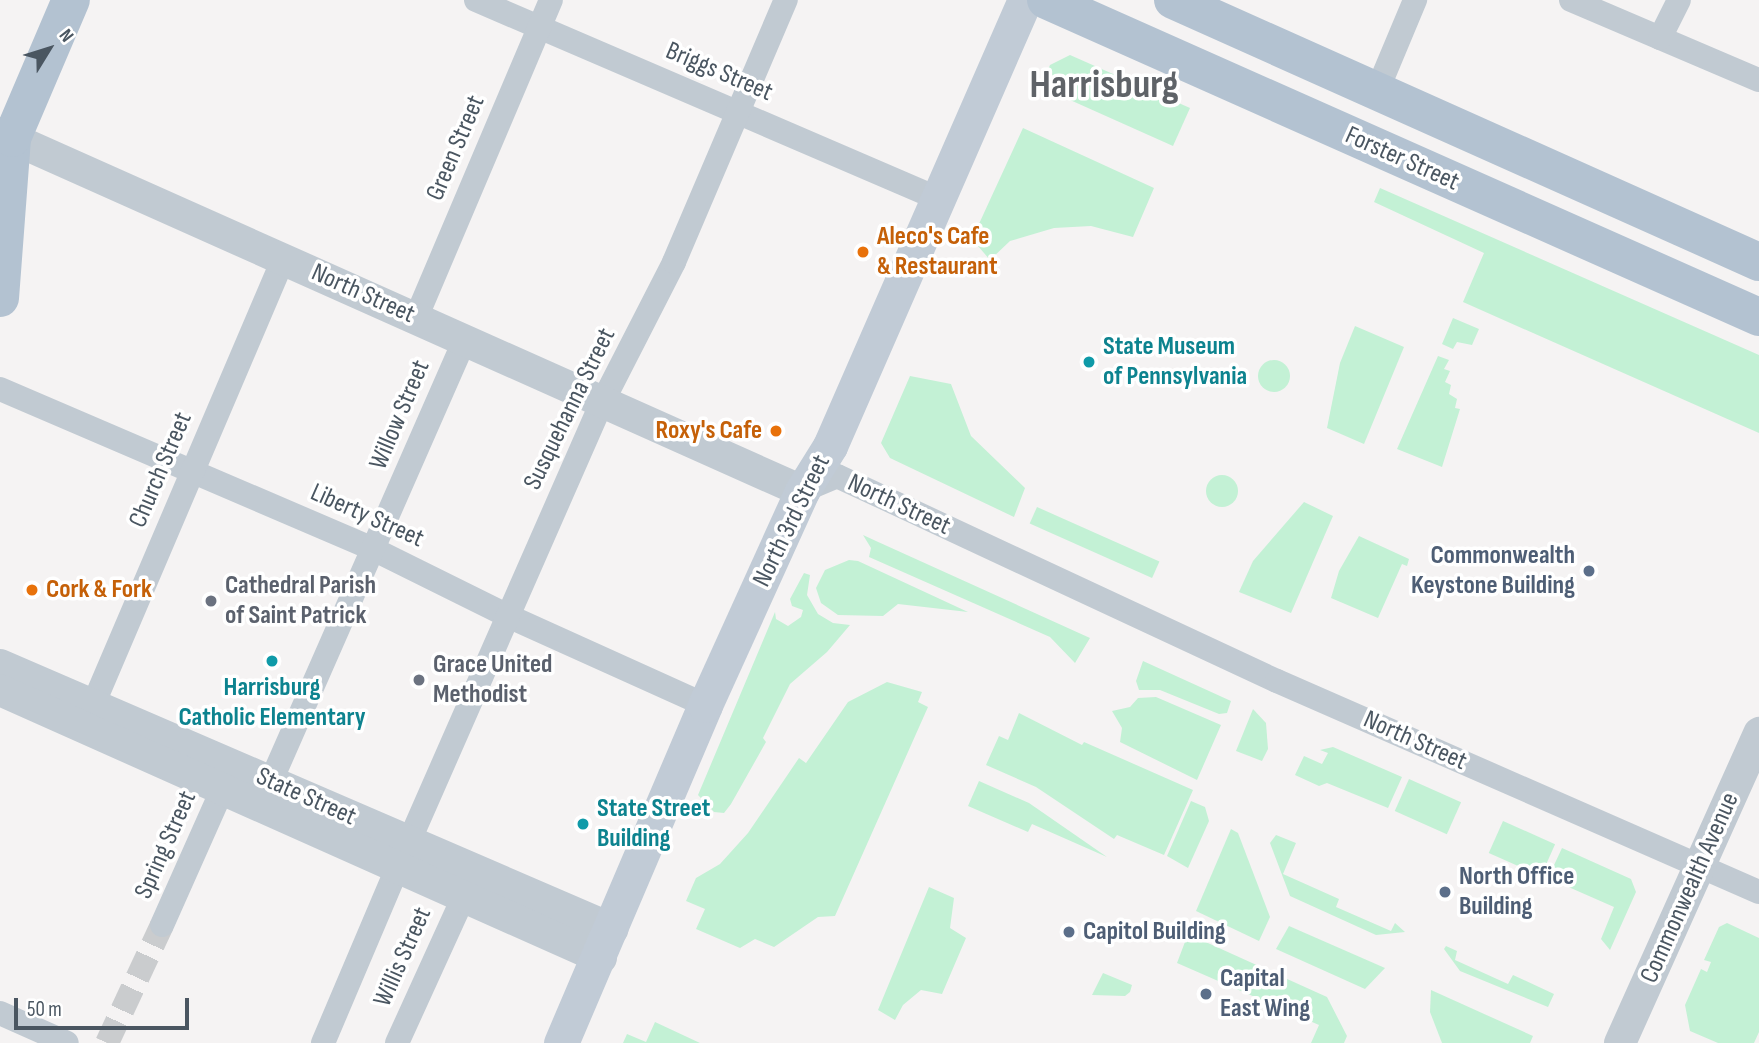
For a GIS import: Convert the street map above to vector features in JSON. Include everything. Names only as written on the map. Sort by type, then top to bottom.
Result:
[{"type":"main road","points":[[0,298],[6,136],[71,0]]},
{"type":"main road","name":"North 3rd Street","points":[[561,1043],[606,944],[705,705],[802,491],[830,446],[1025,0]]},
{"type":"main road","name":"Forster Street","points":[[1046,0],[1759,317]]},
{"type":"main road","name":"Forster Street","points":[[1173,0],[1212,8],[1377,91],[1759,262]]},
{"type":"street","name":"Briggs Street","points":[[476,0],[939,199]]},
{"type":"street","name":"Green Street","points":[[416,318],[551,0]]},
{"type":"street","name":"Susquehanna Street","points":[[323,1043],[602,402],[674,262],[786,0]]},
{"type":"street","points":[[1377,91],[1415,0]]},
{"type":"street","points":[[1571,0],[1599,5],[1660,38],[1759,80]]},
{"type":"street","points":[[1660,38],[1679,0]]},
{"type":"street","name":"North Street","points":[[6,136],[802,491],[837,476],[1277,681],[1759,892]]},
{"type":"street","name":"Church Street","points":[[93,705],[284,259]]},
{"type":"street","name":"Willow Street","points":[[271,781],[375,550],[465,340]]},
{"type":"street","name":"Liberty Street","points":[[0,389],[375,550],[508,616],[705,705]]},
{"type":"street","name":"State Street","points":[[0,665],[271,781],[403,855],[464,895],[606,944]]},
{"type":"street","name":"State Street","points":[[0,690],[223,788],[403,855],[606,944]]},
{"type":"street","name":"Commonwealth Avenue","points":[[1620,1043],[1759,733]]},
{"type":"street","name":"Spring Street","points":[[162,925],[223,788]]},
{"type":"street","name":"Willis Street","points":[[397,1043],[464,895]]},
{"type":"street","points":[[0,1013],[66,1043]]},
{"type":"green space","points":[[1070,55],[1190,108],[1173,146],[1041,87],[1050,65]]},
{"type":"green space","points":[[1023,128],[1154,188],[1133,237],[1091,226],[1054,228],[1010,241],[990,260],[972,239]]},
{"type":"green space","points":[[1380,188],[1759,355],[1759,433],[1463,302],[1484,253],[1374,202]]},
{"type":"green space","points":[[1453,318],[1479,329],[1472,345],[1457,342],[1453,349],[1442,344]]},
{"type":"green space","points":[[1355,326],[1404,347],[1364,444],[1327,428],[1340,363]]},
{"type":"green space","points":[[1438,356],[1449,360],[1444,369],[1450,371],[1445,382],[1451,385],[1449,394],[1457,399],[1455,408],[1460,409],[1442,467],[1397,449]]},
{"type":"green space","points":[[1274,360],[1286,364],[1290,376],[1286,388],[1274,392],[1262,388],[1258,376],[1262,364]]},
{"type":"green space","points":[[910,376],[951,384],[971,436],[1025,488],[1014,517],[890,458],[881,443]]},
{"type":"green space","points":[[1222,475],[1234,479],[1238,491],[1234,503],[1222,507],[1210,503],[1206,491],[1210,479]]},
{"type":"green space","points":[[1304,502],[1333,516],[1291,613],[1239,592],[1253,561]]},
{"type":"green space","points":[[1037,507],[1159,562],[1152,578],[1030,523]]},
{"type":"green space","points":[[863,535],[1090,638],[1075,663],[1050,637],[869,557],[871,548]]},
{"type":"green space","points":[[1359,536],[1409,559],[1407,566],[1402,564],[1378,618],[1331,598],[1339,571]]},
{"type":"green space","points":[[849,560],[858,561],[968,612],[898,604],[883,616],[838,615],[821,603],[816,588],[825,570]]},
{"type":"green space","points":[[804,573],[810,575],[807,595],[818,614],[833,623],[850,625],[827,652],[790,684],[763,738],[766,742],[731,804],[724,813],[714,812],[698,795],[775,612],[776,619],[788,626],[801,617],[803,610],[792,606],[790,599]]},
{"type":"green space","points":[[1143,661],[1231,701],[1227,713],[1219,714],[1160,690],[1139,690],[1136,681]]},
{"type":"green space","points":[[887,682],[922,692],[918,702],[928,707],[835,916],[818,917],[774,947],[755,939],[740,948],[696,929],[705,909],[686,901],[696,878],[720,864],[748,833],[799,758],[806,763],[848,702]]},
{"type":"green space","points":[[1156,697],[1221,725],[1197,780],[1120,742],[1122,728],[1112,711],[1130,707],[1138,698]]},
{"type":"green space","points":[[1253,709],[1266,723],[1268,749],[1262,761],[1236,751]]},
{"type":"green space","points":[[1019,713],[1082,745],[1084,742],[1193,790],[1164,855],[1117,835],[1114,839],[1036,787],[986,765],[999,736],[1008,740]]},
{"type":"green space","points":[[1333,747],[1402,777],[1388,808],[1327,783],[1319,786],[1295,775],[1304,756],[1322,764],[1328,753],[1320,750]]},
{"type":"green space","points":[[1409,779],[1461,802],[1447,834],[1395,811]]},
{"type":"green space","points":[[979,781],[1029,803],[1107,857],[1032,824],[1028,832],[968,806]]},
{"type":"green space","points":[[1191,801],[1205,807],[1209,821],[1188,868],[1167,856]]},
{"type":"green space","points":[[1503,821],[1555,844],[1541,876],[1489,853]]},
{"type":"green space","points":[[1231,829],[1238,833],[1270,917],[1259,941],[1196,911]]},
{"type":"green space","points":[[1276,835],[1296,843],[1283,874],[1339,899],[1336,907],[1391,931],[1395,923],[1405,932],[1376,935],[1290,896],[1270,843]]},
{"type":"green space","points":[[1562,848],[1631,879],[1636,892],[1610,950],[1601,939],[1614,907],[1548,878]]},
{"type":"green space","points":[[929,887],[954,898],[950,928],[966,938],[942,994],[921,990],[903,1005],[895,1020],[878,1010]]},
{"type":"green space","points":[[1727,923],[1759,938],[1759,1032],[1754,1043],[1718,1043],[1690,1031],[1685,1005],[1701,969],[1707,972],[1711,962],[1704,960],[1719,927]]},
{"type":"green space","points":[[1289,926],[1385,968],[1365,989],[1276,949]]},
{"type":"green space","points":[[1188,934],[1327,997],[1347,1036],[1344,1043],[1311,1043],[1319,1025],[1177,963]]},
{"type":"green space","points":[[1446,946],[1457,951],[1455,960],[1508,984],[1513,975],[1554,994],[1548,1007],[1460,971],[1444,949]]},
{"type":"green space","points":[[1103,973],[1132,985],[1130,992],[1125,996],[1092,995]]},
{"type":"green space","points":[[1431,990],[1533,1036],[1530,1043],[1442,1043],[1430,1012]]},
{"type":"green space","points":[[655,1022],[700,1043],[623,1043],[627,1034],[646,1042]]},
{"type":"tunnel","points":[[107,1043],[162,925]]},
{"type":"place","name":"Aleco's Cafe & Restaurant","points":[[863,252]]},
{"type":"place","name":"State Museum of Pennsylvania","points":[[1089,362]]},
{"type":"place","name":"Roxy's Cafe","points":[[776,431]]},
{"type":"place","name":"Commonwealth Keystone Building","points":[[1589,571]]},
{"type":"place","name":"Cork & Fork","points":[[32,590]]},
{"type":"place","name":"Cathedral Parish of Saint Patrick","points":[[211,601]]},
{"type":"place","name":"Harrisburg Catholic Elementary","points":[[272,661]]},
{"type":"place","name":"Grace United Methodist","points":[[419,680]]},
{"type":"place","name":"State Street Building","points":[[583,824]]},
{"type":"place","name":"North Office Building","points":[[1445,892]]},
{"type":"place","name":"Capitol Building","points":[[1069,932]]},
{"type":"place","name":"Capital East Wing","points":[[1206,994]]},
{"type":"district","name":"Harrisburg","points":[[1104,85]]}]
